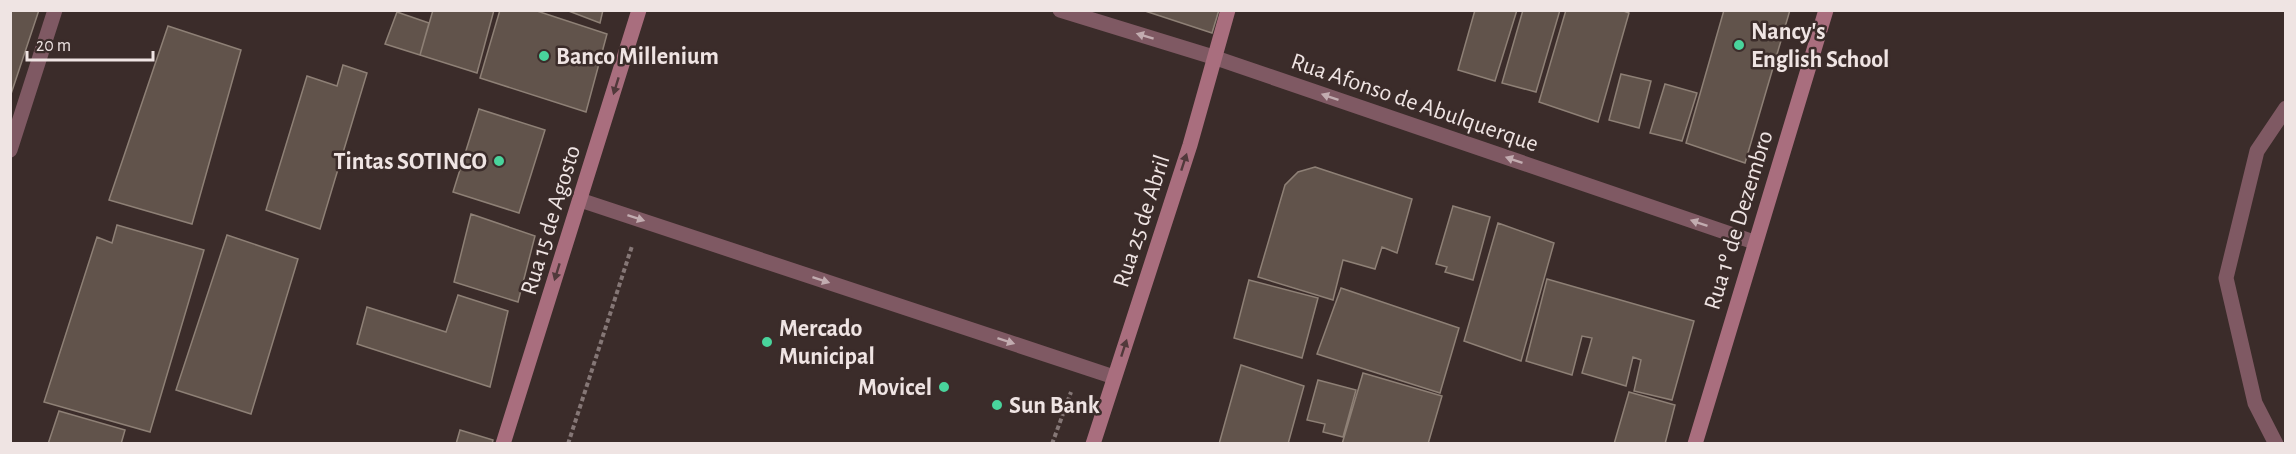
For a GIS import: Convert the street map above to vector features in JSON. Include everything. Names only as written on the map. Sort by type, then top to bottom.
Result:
[{"type":"main road","name":"Rua 15 de Agosto","points":[[503,444],[639,10]]},
{"type":"main road","name":"Rua 25 de Abril","points":[[1093,444],[1190,145],[1228,10]]},
{"type":"main road","name":"Rua 1º de Dezembro","points":[[1695,444],[1754,242],[1826,10]]},
{"type":"street","points":[[10,150],[55,10]]},
{"type":"street","name":"Rua Afonso de Abulquerque","points":[[1060,10],[1213,57],[1754,242]]},
{"type":"street","points":[[2276,444],[2255,403],[2226,278],[2257,151],[2286,108]]},
{"type":"street","points":[[580,200],[1114,377]]},
{"type":"path","points":[[568,444],[641,220]]},
{"type":"path","points":[[1052,444],[1080,366]]},
{"type":"building","points":[[10,10],[39,10],[10,97]]},
{"type":"building","points":[[433,10],[494,10],[477,73],[420,55]]},
{"type":"building","name":"Banco Millenium","points":[[500,10],[534,10],[607,34],[586,112],[480,78]]},
{"type":"building","points":[[566,10],[603,10],[600,23]]},
{"type":"building","points":[[1142,10],[1219,10],[1212,33]]},
{"type":"building","points":[[1475,10],[1517,10],[1495,81],[1458,70]]},
{"type":"building","points":[[1523,10],[1560,10],[1536,92],[1502,83]]},
{"type":"building","points":[[1566,10],[1621,10],[1629,13],[1598,122],[1539,102]]},
{"type":"building","points":[[1724,10],[1790,10],[1745,163],[1686,143]]},
{"type":"building","points":[[397,12],[429,23],[420,55],[385,44]]},
{"type":"building","points":[[168,26],[241,50],[192,224],[109,200]]},
{"type":"building","points":[[343,65],[367,73],[320,229],[266,210],[307,76],[337,86]]},
{"type":"building","points":[[1621,74],[1651,81],[1639,128],[1609,120]]},
{"type":"building","points":[[1665,84],[1697,93],[1682,141],[1650,133]]},
{"type":"building","name":"Tintas SOTINCO","points":[[479,109],[545,130],[519,213],[453,192]]},
{"type":"building","points":[[1315,167],[1412,199],[1397,253],[1382,247],[1375,269],[1343,260],[1333,300],[1258,277],[1285,185],[1298,172]]},
{"type":"building","points":[[1453,206],[1490,217],[1473,280],[1445,272],[1447,267],[1436,264]]},
{"type":"building","points":[[471,214],[535,236],[518,302],[454,282]]},
{"type":"building","points":[[1498,223],[1554,243],[1521,361],[1464,341]]},
{"type":"building","points":[[117,225],[204,250],[150,432],[44,402],[97,237],[112,243]]},
{"type":"building","points":[[227,235],[298,259],[251,414],[176,390]]},
{"type":"building","points":[[1547,279],[1694,321],[1672,400],[1634,391],[1641,360],[1633,357],[1626,386],[1582,373],[1592,338],[1582,336],[1572,375],[1526,361]]},
{"type":"building","points":[[1249,280],[1318,298],[1302,358],[1234,338]]},
{"type":"building","points":[[1341,288],[1459,328],[1440,393],[1317,354]]},
{"type":"building","points":[[458,295],[508,311],[490,387],[357,344],[367,307],[446,332]]},
{"type":"building","points":[[1241,365],[1304,386],[1288,444],[1219,444]]},
{"type":"building","points":[[1363,373],[1442,396],[1428,444],[1342,444]]},
{"type":"building","points":[[1318,380],[1356,390],[1343,437],[1323,432],[1325,424],[1307,420]]},
{"type":"building","points":[[1629,392],[1675,405],[1665,444],[1614,444]]},
{"type":"building","points":[[59,411],[125,430],[121,444],[48,444]]},
{"type":"building","points":[[460,430],[493,440],[492,444],[456,444]]},
{"type":"place","name":"Nancy's English School","points":[[1739,45]]},
{"type":"place","name":"Banco Millenium","points":[[544,56]]},
{"type":"place","name":"Tintas SOTINCO","points":[[499,161]]},
{"type":"place","name":"Mercado Municipal","points":[[767,342]]},
{"type":"place","name":"Movicel","points":[[944,387]]},
{"type":"place","name":"Sun Bank","points":[[997,405]]}]
